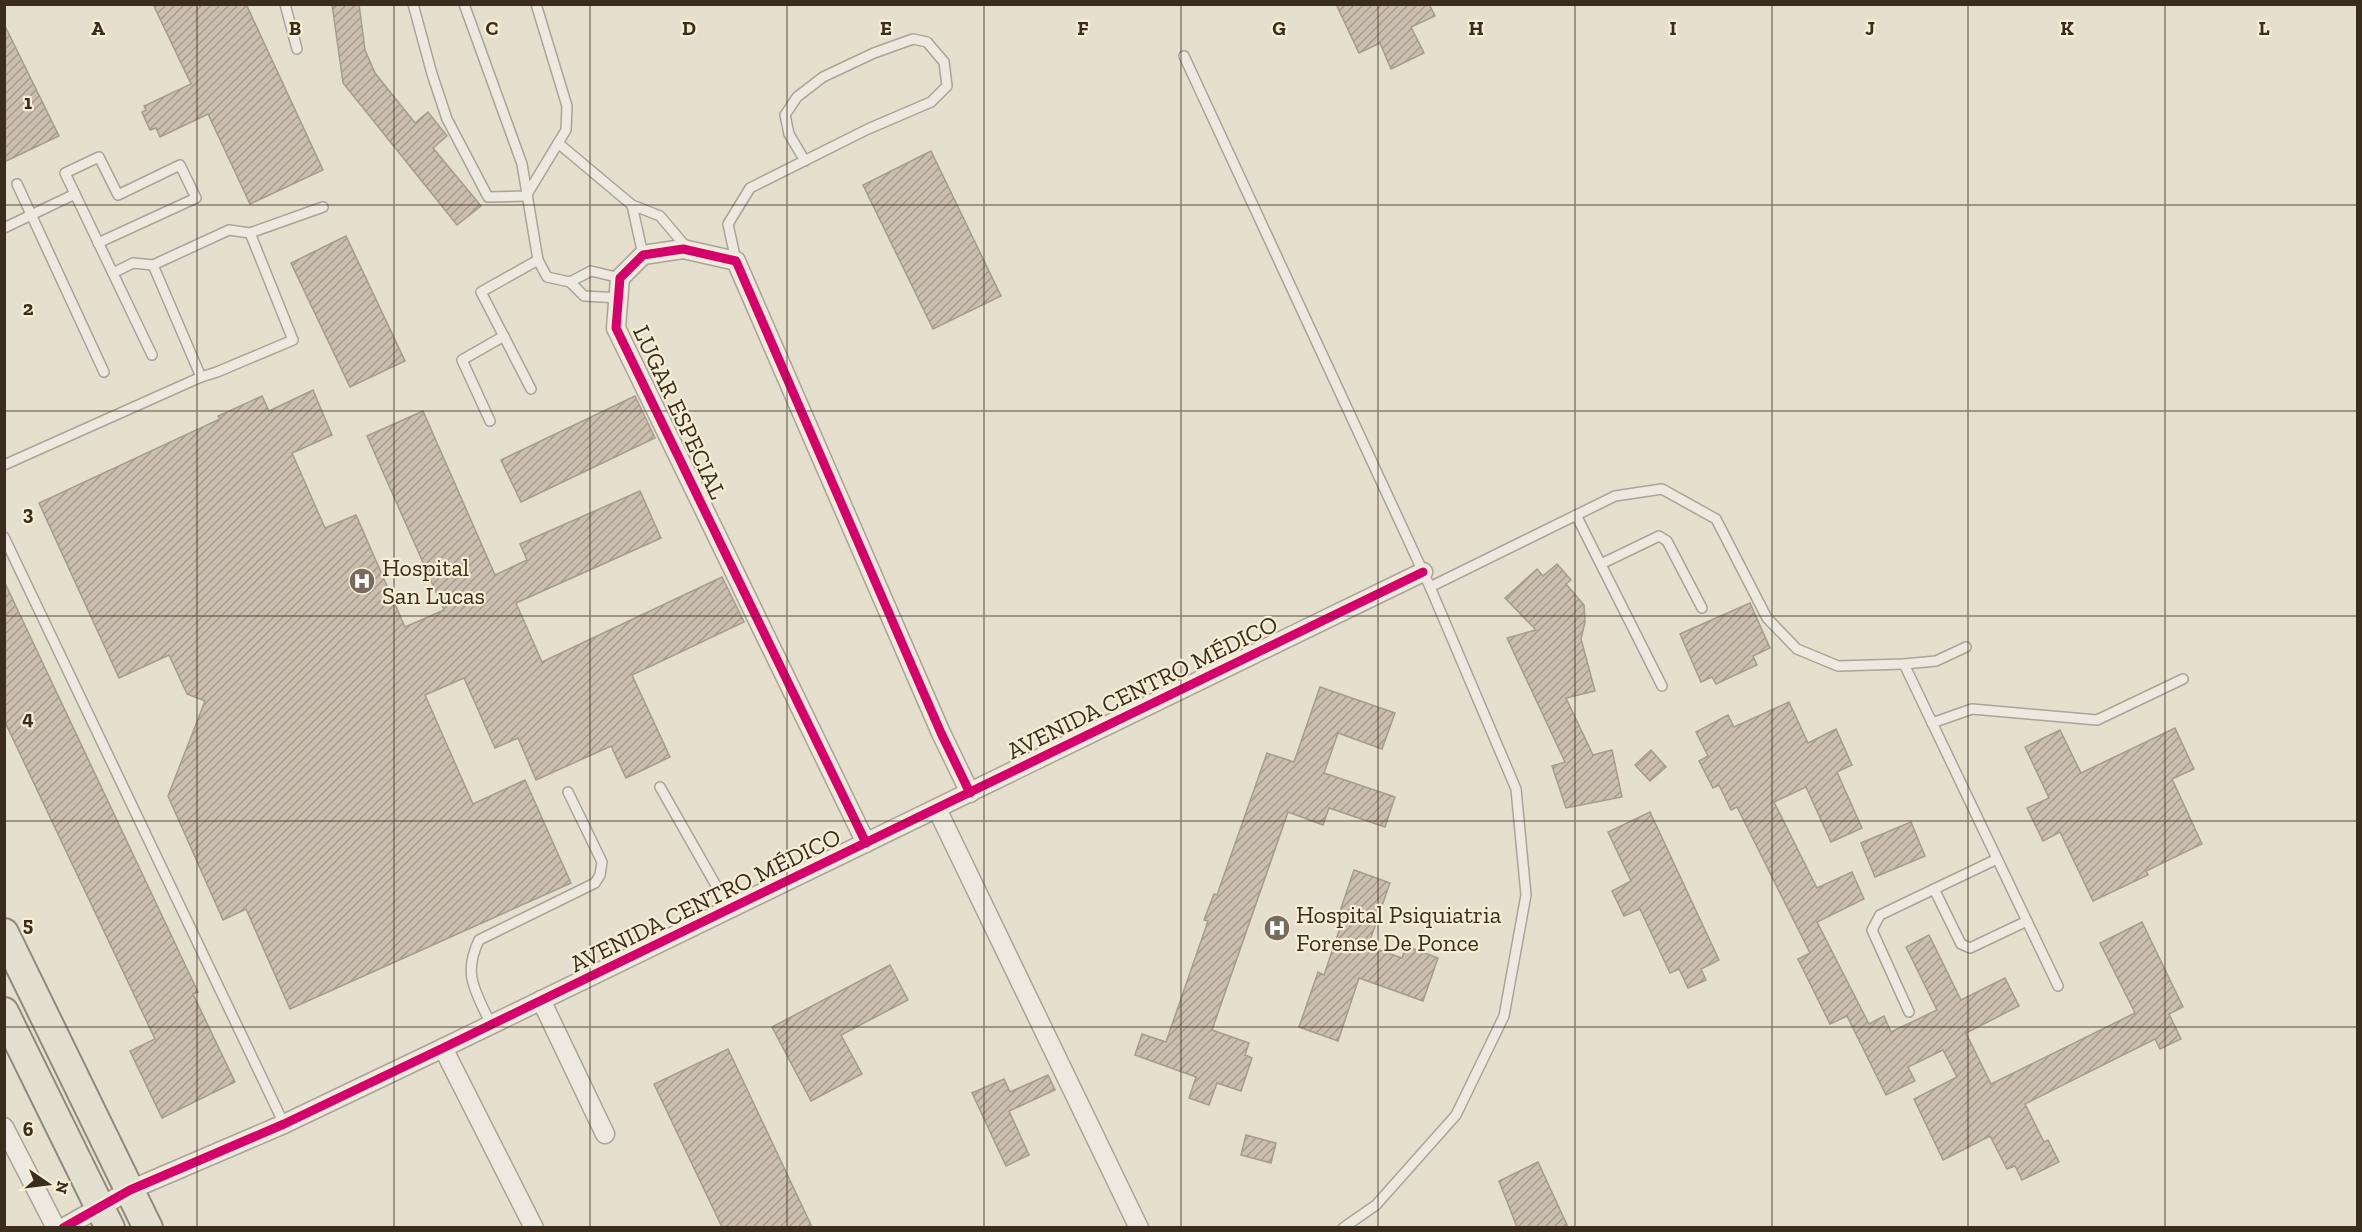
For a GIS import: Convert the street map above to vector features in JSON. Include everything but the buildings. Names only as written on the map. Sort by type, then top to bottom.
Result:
[{"type":"main road","points":[[4,933],[148,1227]]},
{"type":"main road","points":[[4,1012],[105,1218]]},
{"type":"street","points":[[620,278],[643,255],[683,249],[736,261],[941,733],[970,793]]},
{"type":"street","name":"LUGAR ESPECIAL","points":[[620,278],[616,328],[866,843]]},
{"type":"street","name":"AVENIDA CENTRO MÉDICO","points":[[63,1227],[105,1218],[130,1190],[284,1124],[970,793],[1426,579]]},
{"type":"street","points":[[937,809],[1139,1227]]},
{"type":"street","points":[[541,1000],[605,1134]]},
{"type":"street","points":[[443,1048],[534,1227]]},
{"type":"street","points":[[4,1127],[56,1227]]},
{"type":"lane","points":[[285,4],[297,49]]},
{"type":"lane","points":[[413,4],[447,119],[488,197],[526,196]]},
{"type":"lane","points":[[464,4],[522,164],[538,260],[547,277],[570,282],[584,296],[620,298]]},
{"type":"lane","points":[[526,196],[566,130],[567,106],[536,4]]},
{"type":"lane","points":[[736,261],[728,224],[750,188],[805,161],[868,129],[931,102],[947,86],[944,62],[927,42],[913,39],[874,53],[823,77],[797,97],[785,115],[789,134],[805,161]]},
{"type":"lane","points":[[1184,56],[1426,579],[1516,789],[1526,895],[1504,1016],[1456,1115],[1376,1205],[1343,1227]]},
{"type":"lane","points":[[558,143],[632,205],[660,216],[689,251]]},
{"type":"lane","points":[[98,243],[196,198],[180,165],[118,195],[99,157],[65,172],[98,243],[152,355]]},
{"type":"lane","points":[[17,184],[104,372]]},
{"type":"lane","points":[[4,228],[75,194]]},
{"type":"lane","points":[[632,205],[643,255]]},
{"type":"lane","points":[[113,273],[132,263],[153,265],[229,230],[250,233],[323,207]]},
{"type":"lane","points":[[4,465],[201,377],[293,340],[250,233]]},
{"type":"lane","points":[[531,389],[481,292],[538,260]]},
{"type":"lane","points":[[153,265],[201,377]]},
{"type":"lane","points":[[570,282],[591,271],[620,278]]},
{"type":"lane","points":[[490,421],[462,360],[504,336]]},
{"type":"lane","points":[[1426,579],[1615,496],[1662,489],[1716,519],[1767,618],[1797,649],[1838,666],[1936,661],[1966,647]]},
{"type":"lane","points":[[1576,515],[1662,686]]},
{"type":"lane","points":[[1600,564],[1659,536],[1667,541],[1702,608]]},
{"type":"lane","points":[[4,537],[284,1124]]},
{"type":"lane","points":[[1904,664],[2058,986]]},
{"type":"lane","points":[[1932,723],[1972,709],[2097,720],[2183,680]]},
{"type":"lane","points":[[660,787],[730,910]]},
{"type":"lane","points":[[491,1025],[471,982],[470,966],[479,940],[595,883],[600,875],[602,862],[568,792]]},
{"type":"lane","points":[[1909,1012],[1872,930],[1880,915],[1997,859]]},
{"type":"lane","points":[[1934,889],[1961,944],[1970,948],[2027,921]]},
{"type":"cycle path","points":[[866,843],[616,328],[620,278],[643,255],[683,249],[736,261],[941,733],[970,793]]},
{"type":"cycle path","points":[[63,1228],[130,1190],[284,1124],[1423,572]]},
{"type":"place","name":"Hospital San Lucas","points":[[362,581]]},
{"type":"place","name":"Hospital Psiquiatria Forense De Ponce","points":[[1277,928]]}]
